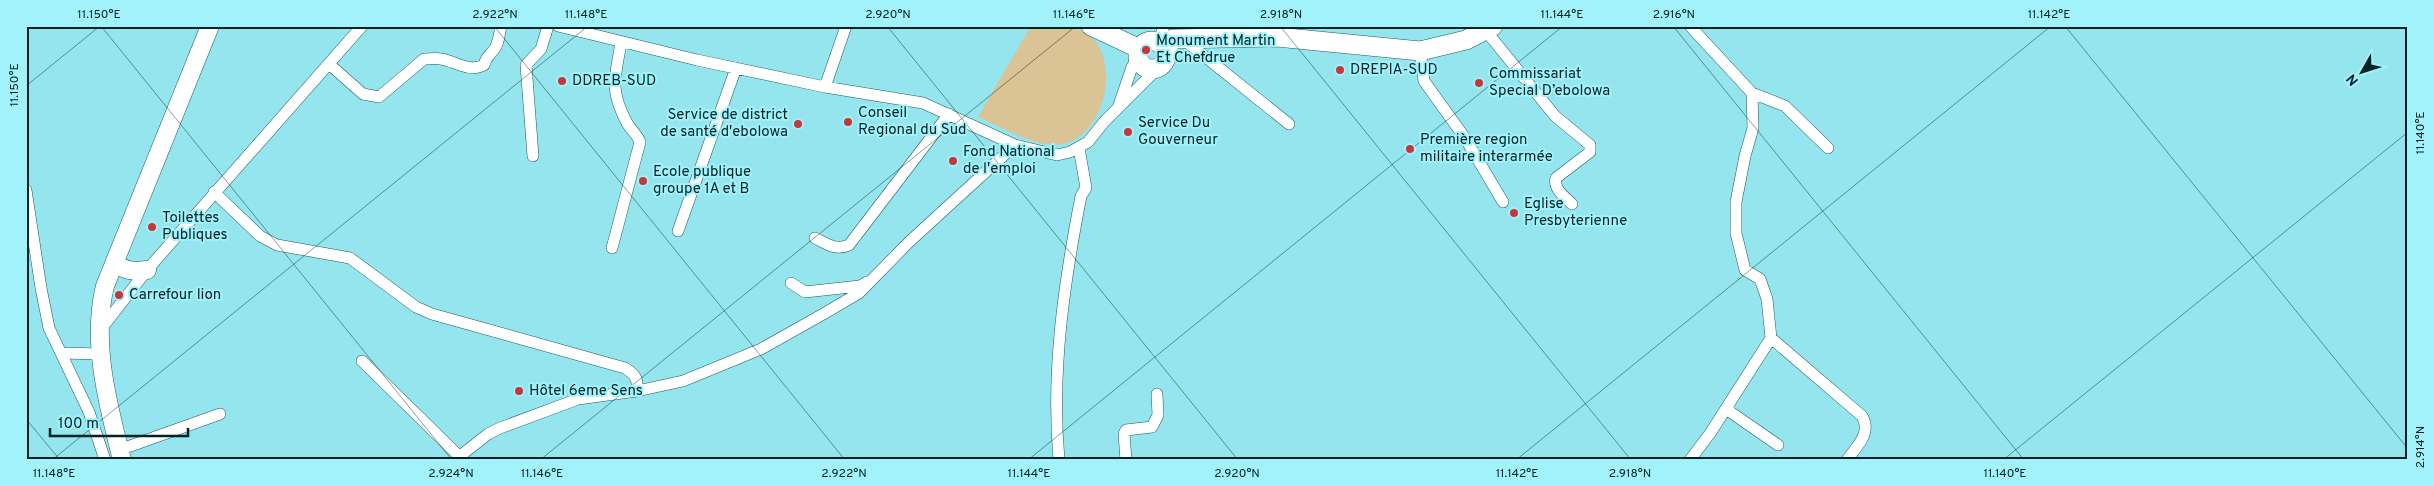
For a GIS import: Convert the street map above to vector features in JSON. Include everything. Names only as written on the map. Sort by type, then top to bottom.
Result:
[{"type":"highway","points":[[1091,26],[1153,44],[1173,39],[1277,37],[1420,51],[1466,40],[1489,28]]},
{"type":"highway","points":[[1153,44],[1165,61],[1157,68]]},
{"type":"main road","points":[[115,456],[100,354],[100,303],[105,286],[210,26]]},
{"type":"main road","points":[[115,263],[123,269],[135,272],[147,270]]},
{"type":"street","points":[[101,329],[147,270],[214,192],[362,26]]},
{"type":"street","points":[[329,64],[363,94],[379,97],[424,59],[442,59],[458,66],[479,68],[484,65],[486,57],[493,51],[498,42],[500,26]]},
{"type":"street","points":[[532,156],[526,65],[541,49],[548,26]]},
{"type":"street","points":[[558,26],[736,68],[825,87],[923,104],[1015,145],[1057,155],[1079,148],[1088,142],[1157,68]]},
{"type":"street","points":[[825,87],[846,26]]},
{"type":"street","points":[[1690,26],[1752,93],[1785,106],[1828,148]]},
{"type":"street","points":[[1489,28],[1556,116],[1590,145],[1590,152],[1556,178],[1557,189],[1572,204]]},
{"type":"street","points":[[1183,39],[1289,124]]},
{"type":"street","points":[[612,248],[640,142],[638,136],[627,124],[614,93],[621,42]]},
{"type":"street","points":[[1118,108],[1132,67],[1153,44]]},
{"type":"street","points":[[1420,51],[1424,81],[1465,138],[1503,202]]},
{"type":"street","points":[[678,231],[736,68]]},
{"type":"street","points":[[1690,460],[1726,409],[1771,338],[1767,299],[1760,279],[1745,270],[1736,233],[1738,194],[1745,156],[1753,128],[1752,93]]},
{"type":"street","points":[[815,238],[833,248],[842,248],[849,245],[949,114]]},
{"type":"street","points":[[362,361],[457,458],[488,434],[544,411],[578,399],[637,391],[683,381],[761,349],[859,292],[909,242],[1015,145]]},
{"type":"street","points":[[1059,460],[1056,390],[1062,302],[1081,196],[1086,188],[1079,148]]},
{"type":"street","points":[[26,190],[49,328],[89,412],[115,456],[220,414]]},
{"type":"street","points":[[214,192],[268,242],[350,258],[423,311],[625,368],[633,373],[638,380],[637,391]]},
{"type":"street","points":[[791,283],[797,289],[805,292],[860,286],[877,276]]},
{"type":"street","points":[[1771,338],[1862,416],[1866,423],[1864,437],[1847,460]]},
{"type":"street","points":[[61,353],[100,354]]},
{"type":"street","points":[[1126,460],[1124,434],[1126,430],[1152,427],[1158,415],[1157,394]]},
{"type":"street","points":[[1726,409],[1778,446]]},
{"type":"shaded area","points":[[1058,25],[1073,27],[1090,36],[1101,51],[1106,70],[1105,90],[1099,110],[1089,127],[1075,140],[1057,145],[1038,142],[1017,135],[978,117],[1031,26]]},
{"type":"place","name":"Monument Martin Et Chefdrue","points":[[1146,50]]},
{"type":"place","name":"DREPIA-SUD","points":[[1340,70]]},
{"type":"place","name":"DDREB-SUD","points":[[562,81]]},
{"type":"place","name":"Commissariat Special D’ebolowa","points":[[1479,83]]},
{"type":"place","name":"Conseil Regional du Sud","points":[[848,122]]},
{"type":"place","name":"Service de district de santé d'ebolowa","points":[[798,124]]},
{"type":"place","name":"Service Du Gouverneur","points":[[1128,132]]},
{"type":"place","name":"Première region militaire interarmée","points":[[1410,149]]},
{"type":"place","name":"Fond National de l'emploi","points":[[953,161]]},
{"type":"place","name":"Ecole publique groupe 1A et B","points":[[643,181]]},
{"type":"place","name":"Eglise Presbyterienne","points":[[1514,213]]},
{"type":"place","name":"Toilettes Publiques","points":[[152,227]]},
{"type":"place","name":"Carrefour lion","points":[[119,295]]},
{"type":"place","name":"Hôtel 6eme Sens","points":[[519,391]]}]
